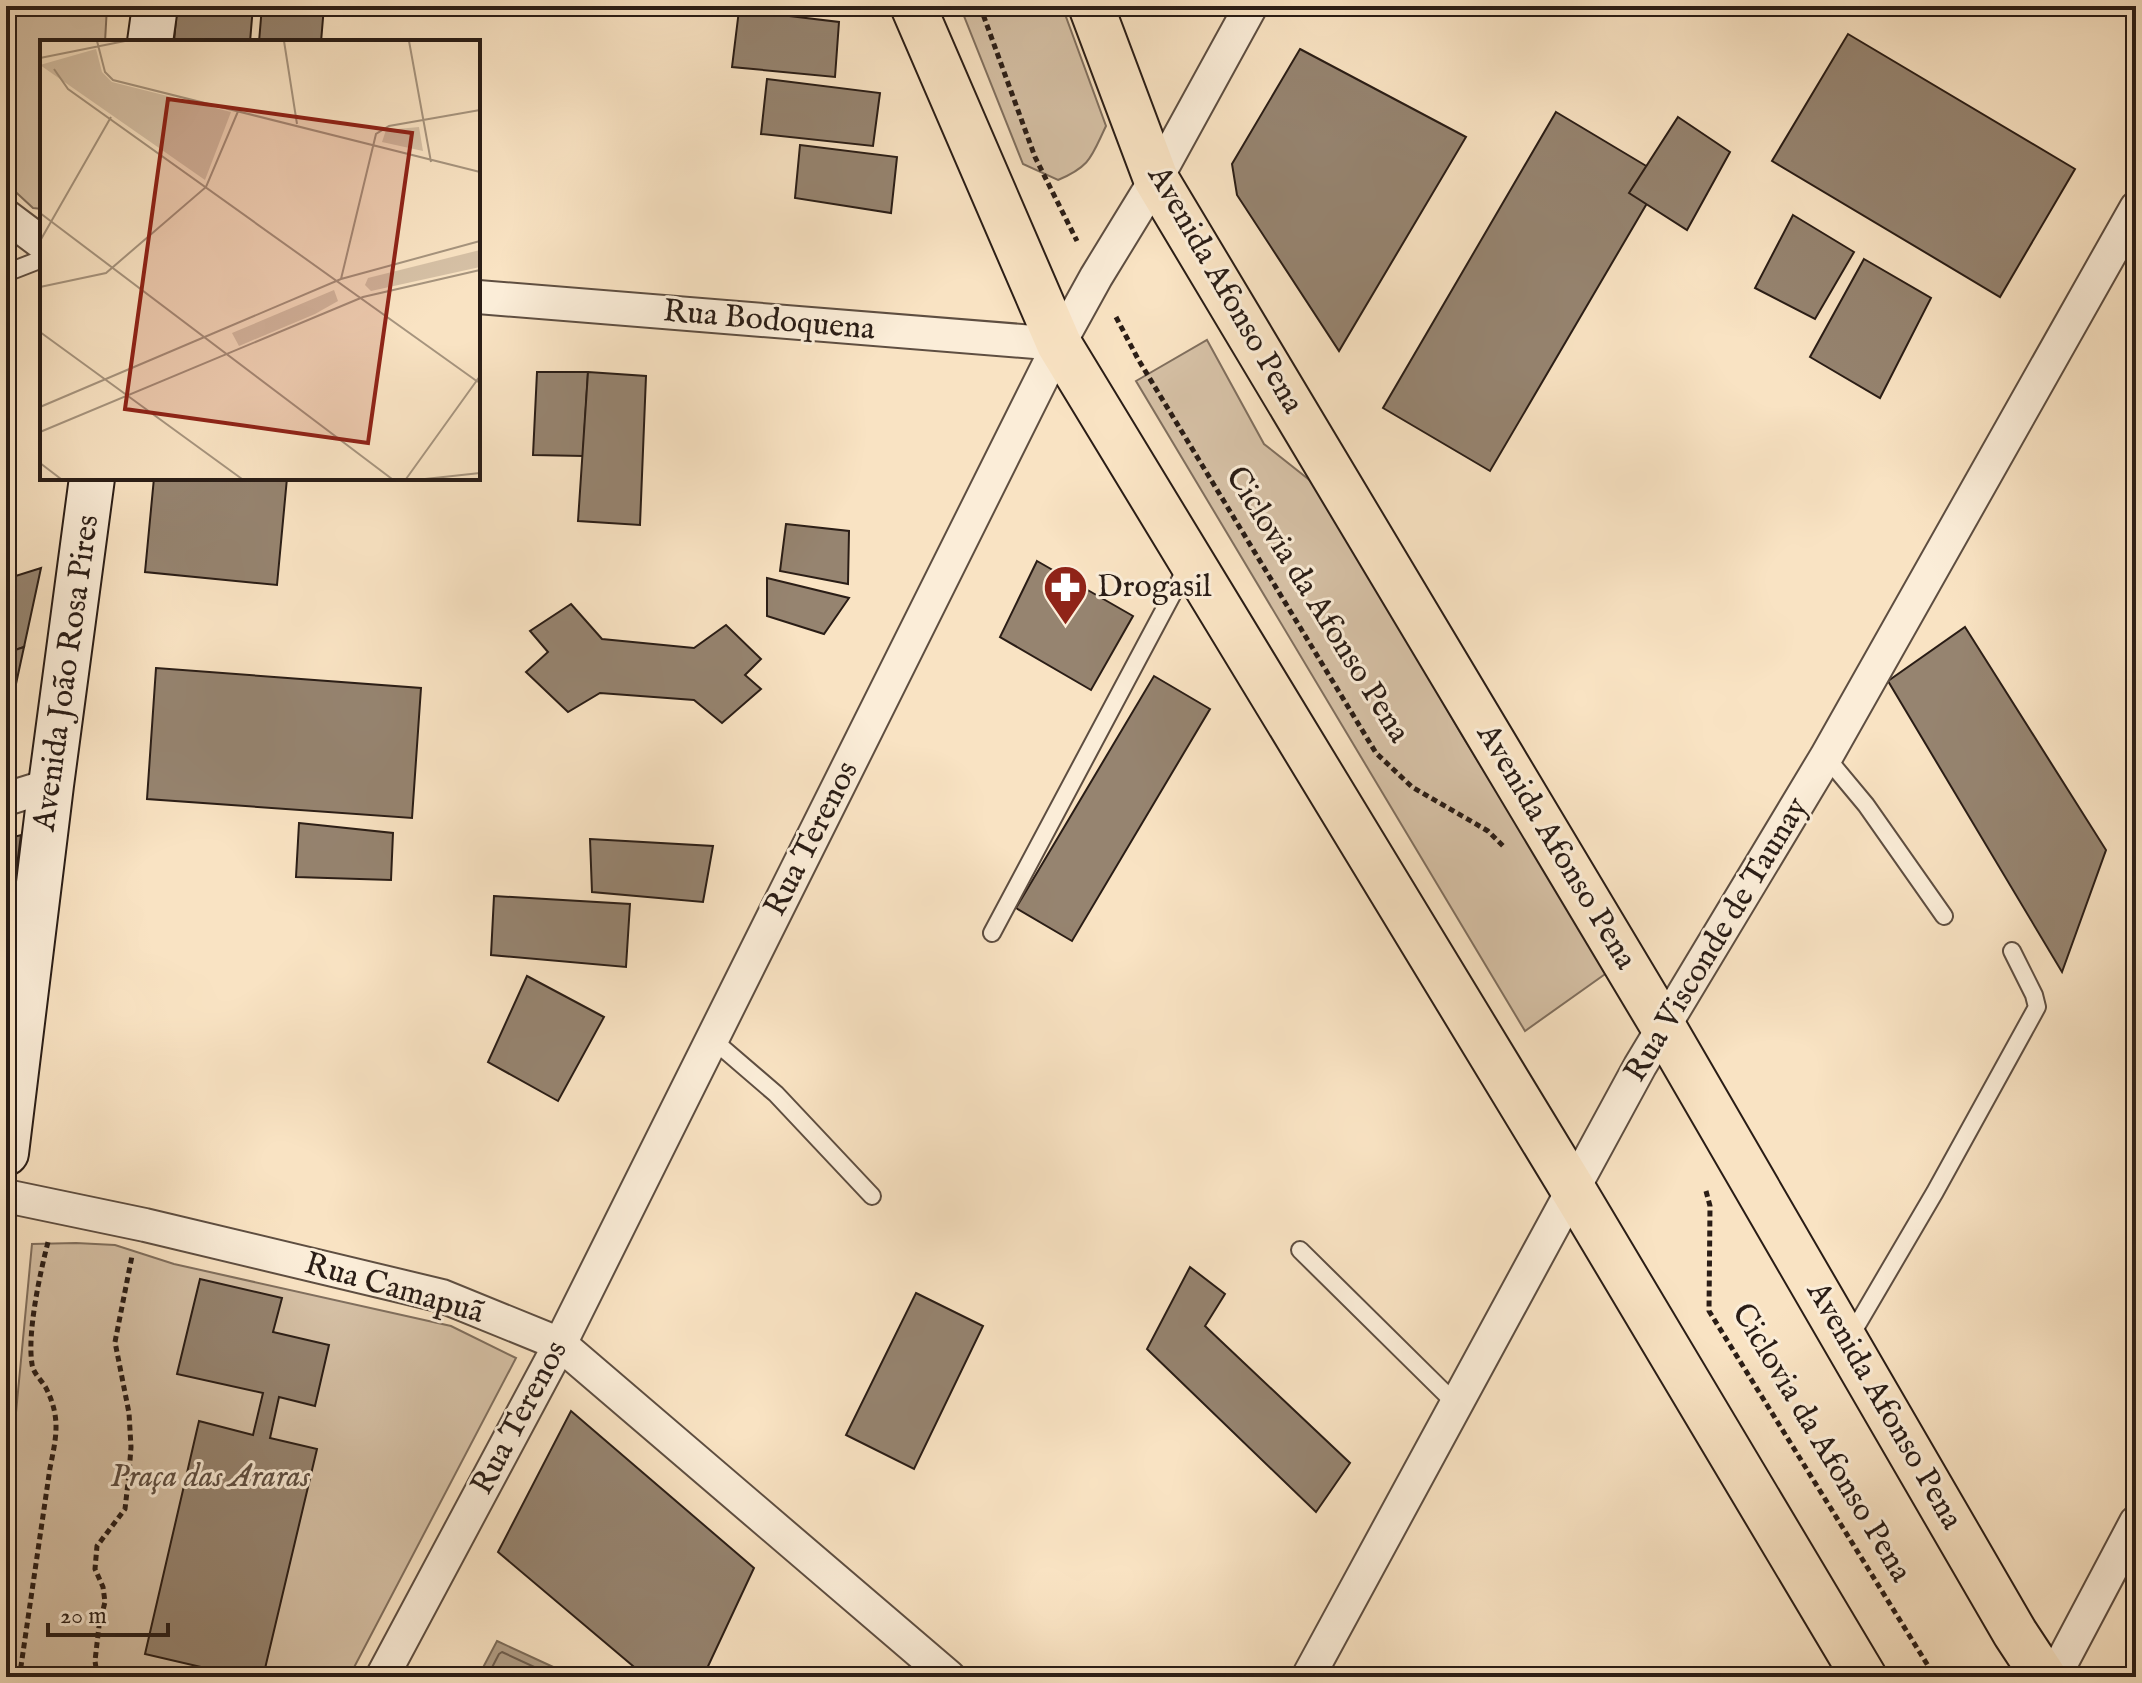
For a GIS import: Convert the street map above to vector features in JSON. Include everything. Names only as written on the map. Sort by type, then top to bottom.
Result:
[{"type":"main road","points":[[913,6],[1059,344],[1574,1191],[1864,1677]]},
{"type":"main road","name":"Avenida Afonso Pena","points":[[1091,6],[1156,179],[1664,1028],[2015,1633],[2044,1677]]},
{"type":"street","points":[[150,40],[155,6]]},
{"type":"street","name":"Rua Terenos","points":[[382,1677],[560,1344],[1059,344],[1156,179],[1251,6]]},
{"type":"street","name":"Rua Visconde de Taunay","points":[[1308,1677],[1640,1066],[1826,757],[2136,208]]},
{"type":"street","points":[[6,216],[40,242]]},
{"type":"street","name":"Rua Bodoquena","points":[[480,297],[1059,344]]},
{"type":"street","name":"Avenida João Rosa Pires","points":[[6,1153],[92,480]]},
{"type":"street","points":[[6,799],[51,785]]},
{"type":"street","name":"Rua Camapuã","points":[[6,1196],[145,1225],[442,1296],[560,1344],[949,1677]]},
{"type":"street","points":[[2054,1677],[2136,1522]]},
{"type":"lane","points":[[6,273],[40,260]]},
{"type":"lane","points":[[992,933],[1191,560]]},
{"type":"lane","points":[[1826,757],[1866,805],[1944,916]]},
{"type":"lane","points":[[1847,1342],[2037,1007],[2012,951]]},
{"type":"lane","points":[[712,1039],[776,1094],[872,1196]]},
{"type":"lane","points":[[1300,1250],[1457,1405]]},
{"type":"path","name":"Ciclovia da Afonso Pena","points":[[980,6],[1035,157],[1138,359],[1376,753],[1412,787],[1488,831],[1505,848]]},
{"type":"path","name":"Ciclovia da Afonso Pena","points":[[1704,1181],[1710,1206],[1709,1311],[1935,1677]]},
{"type":"path","points":[[17,1677],[57,1435],[56,1414],[46,1387],[32,1368],[31,1344],[49,1237]]},
{"type":"path","points":[[99,1677],[95,1661],[105,1602],[103,1587],[95,1569],[97,1546],[125,1509],[131,1447],[129,1413],[115,1342],[132,1254],[128,1244]]},
{"type":"green space","points":[[6,6],[107,6],[105,40],[40,40],[40,209],[33,208],[6,183]]},
{"type":"green space","points":[[960,6],[1062,6],[1106,126],[1084,165],[1058,180],[1023,164]]},
{"type":"green space","points":[[1207,340],[1264,444],[1317,486],[1463,737],[1608,972],[1525,1031],[1136,381]]},
{"type":"green space","name":"Praça das Araras","points":[[32,1244],[115,1245],[174,1264],[451,1326],[516,1358],[349,1677],[6,1677],[6,1518]]},
{"type":"water","points":[[497,1641],[575,1677],[478,1677]]},
{"type":"building","points":[[177,6],[253,6],[250,40],[174,40]]},
{"type":"building","points":[[262,6],[324,6],[321,40],[259,40]]},
{"type":"building","points":[[742,6],[789,6],[789,9]]},
{"type":"building","points":[[739,10],[839,22],[835,77],[732,67]]},
{"type":"building","points":[[1848,34],[2075,169],[2000,297],[1772,161]]},
{"type":"building","points":[[1300,49],[1466,137],[1339,351],[1237,195],[1232,164]]},
{"type":"building","points":[[767,79],[880,93],[873,146],[761,134]]},
{"type":"building","points":[[1556,112],[1663,176],[1490,471],[1383,408]]},
{"type":"building","points":[[1678,117],[1730,152],[1687,230],[1629,193]]},
{"type":"building","points":[[800,145],[897,157],[891,213],[795,198]]},
{"type":"building","points":[[1793,215],[1854,252],[1815,319],[1755,288]]},
{"type":"building","points":[[1864,259],[1931,298],[1880,398],[1810,357]]},
{"type":"building","points":[[537,372],[588,372],[583,456],[533,455]]},
{"type":"building","points":[[588,372],[646,376],[640,525],[578,521]]},
{"type":"building","points":[[154,480],[287,480],[277,585],[145,572]]},
{"type":"building","points":[[786,524],[849,531],[848,584],[780,571]]},
{"type":"building","name":"Drogasil","points":[[1037,561],[1133,616],[1091,690],[1000,637]]},
{"type":"building","points":[[41,568],[24,647],[6,653],[6,579]]},
{"type":"building","points":[[767,578],[849,598],[824,634],[767,616]]},
{"type":"building","points":[[571,604],[602,639],[694,648],[726,625],[761,659],[745,675],[761,689],[722,723],[694,700],[600,693],[568,712],[526,672],[548,652],[530,631]]},
{"type":"building","points":[[1965,627],[2106,850],[2062,972],[1888,681]]},
{"type":"building","points":[[24,647],[11,707],[6,709],[6,653]]},
{"type":"building","points":[[156,668],[421,688],[412,818],[147,799]]},
{"type":"building","points":[[1154,676],[1210,709],[1072,941],[1016,908]]},
{"type":"building","points":[[299,823],[393,833],[391,880],[296,877]]},
{"type":"building","points":[[21,835],[6,950],[6,839]]},
{"type":"building","points":[[590,839],[713,846],[703,902],[592,892]]},
{"type":"building","points":[[494,896],[630,904],[626,967],[491,955]]},
{"type":"building","points":[[527,976],[604,1017],[558,1101],[488,1062]]},
{"type":"building","points":[[1190,1267],[1225,1294],[1205,1326],[1350,1463],[1316,1512],[1147,1349]]},
{"type":"building","points":[[200,1279],[282,1298],[273,1332],[329,1345],[315,1406],[279,1397],[270,1438],[317,1449],[263,1677],[244,1677],[145,1654],[199,1421],[253,1435],[263,1393],[177,1374]]},
{"type":"building","points":[[916,1293],[983,1326],[914,1469],[846,1435]]},
{"type":"building","points":[[571,1411],[754,1568],[703,1677],[646,1677],[498,1552]]},
{"type":"place","name":"Drogasil","points":[[1066,626]]}]
